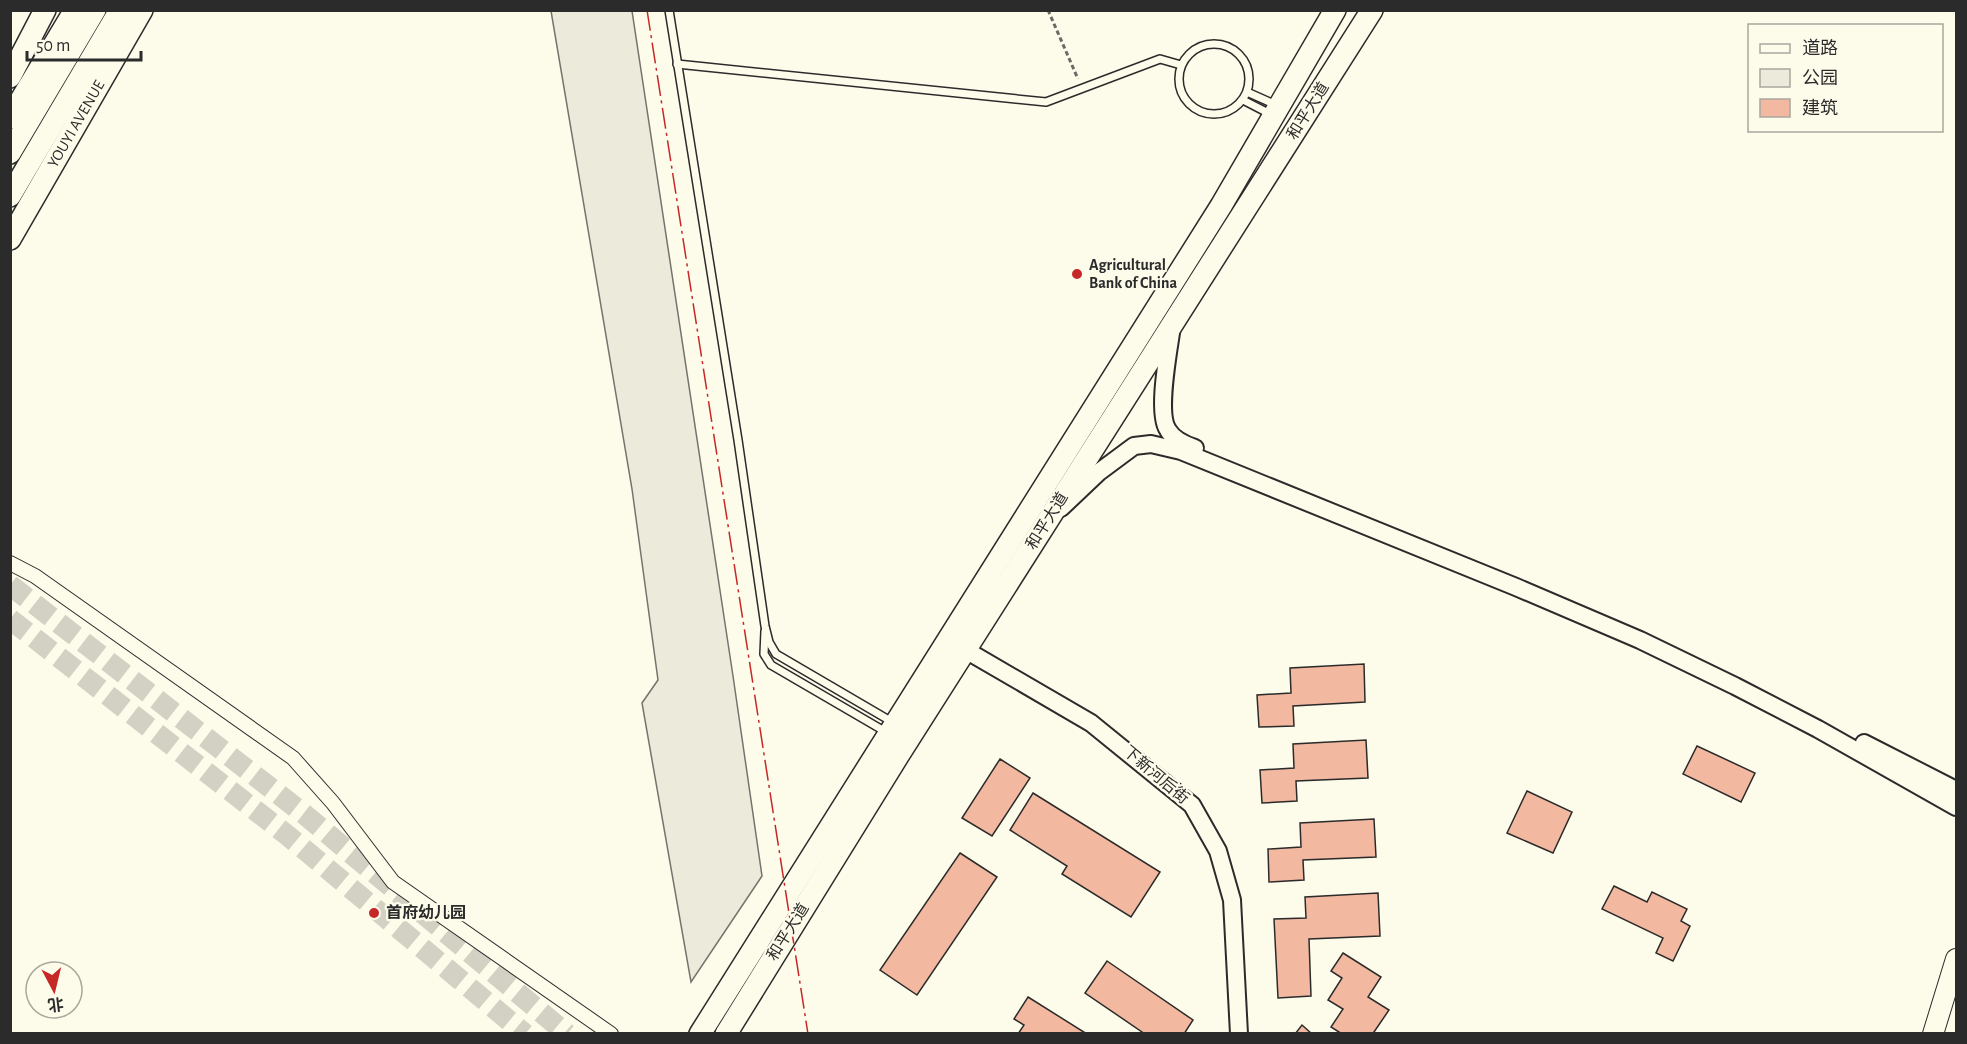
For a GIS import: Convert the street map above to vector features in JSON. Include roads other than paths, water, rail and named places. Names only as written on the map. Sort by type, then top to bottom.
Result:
[{"type":"main road","points":[[10,55],[40,10]]},
{"type":"main road","points":[[10,76],[45,10]]},
{"type":"main road","points":[[10,118],[75,10]]},
{"type":"main road","points":[[10,153],[95,10]]},
{"type":"main road","points":[[10,196],[120,10]]},
{"type":"main road","name":"YOUYI AVENUE","points":[[10,239],[142,10]]},
{"type":"main road","name":"和平大道","points":[[726,1034],[1221,206],[1335,10]]},
{"type":"main road","name":"和平大道","points":[[700,1034],[892,728],[957,645],[1046,524],[1372,10]]},
{"type":"main road","points":[[1933,1034],[1956,959]]},
{"type":"street","points":[[1172,325],[1163,419],[1168,431],[1183,443],[1675,648],[1956,790]]},
{"type":"street","points":[[1046,524],[1099,472],[1134,446],[1151,444],[1181,451],[1640,640],[1818,729],[1956,807]]},
{"type":"street","points":[[10,563],[35,576],[293,758],[333,803],[393,882],[611,1034]]},
{"type":"street","name":"下新河后街","points":[[957,645],[1091,723],[1192,805],[1218,851],[1232,900],[1239,1034]]},
{"type":"lane","points":[[669,10],[738,440],[765,626],[776,654],[892,728]]},
{"type":"lane","points":[[1209,43],[1227,45],[1235,50],[1247,64],[1249,73],[1247,92],[1236,106],[1219,114],[1201,112],[1181,93],[1179,84],[1181,65],[1192,51],[1200,46],[1209,43]]},
{"type":"lane","points":[[677,64],[1046,102],[1160,59],[1181,65]]},
{"type":"lane","points":[[1247,92],[1276,111]]},
{"type":"lane","points":[[1243,100],[1276,111]]},
{"type":"lane","points":[[765,626],[764,654],[771,665],[892,728]]},
{"type":"tunnel","points":[[10,585],[304,814],[567,1034]]},
{"type":"tunnel","points":[[10,619],[287,835],[525,1034]]},
{"type":"place","name":"Agricultural Bank of China","points":[[1077,274]]},
{"type":"place","name":"首府幼儿园","points":[[374,913]]}]
